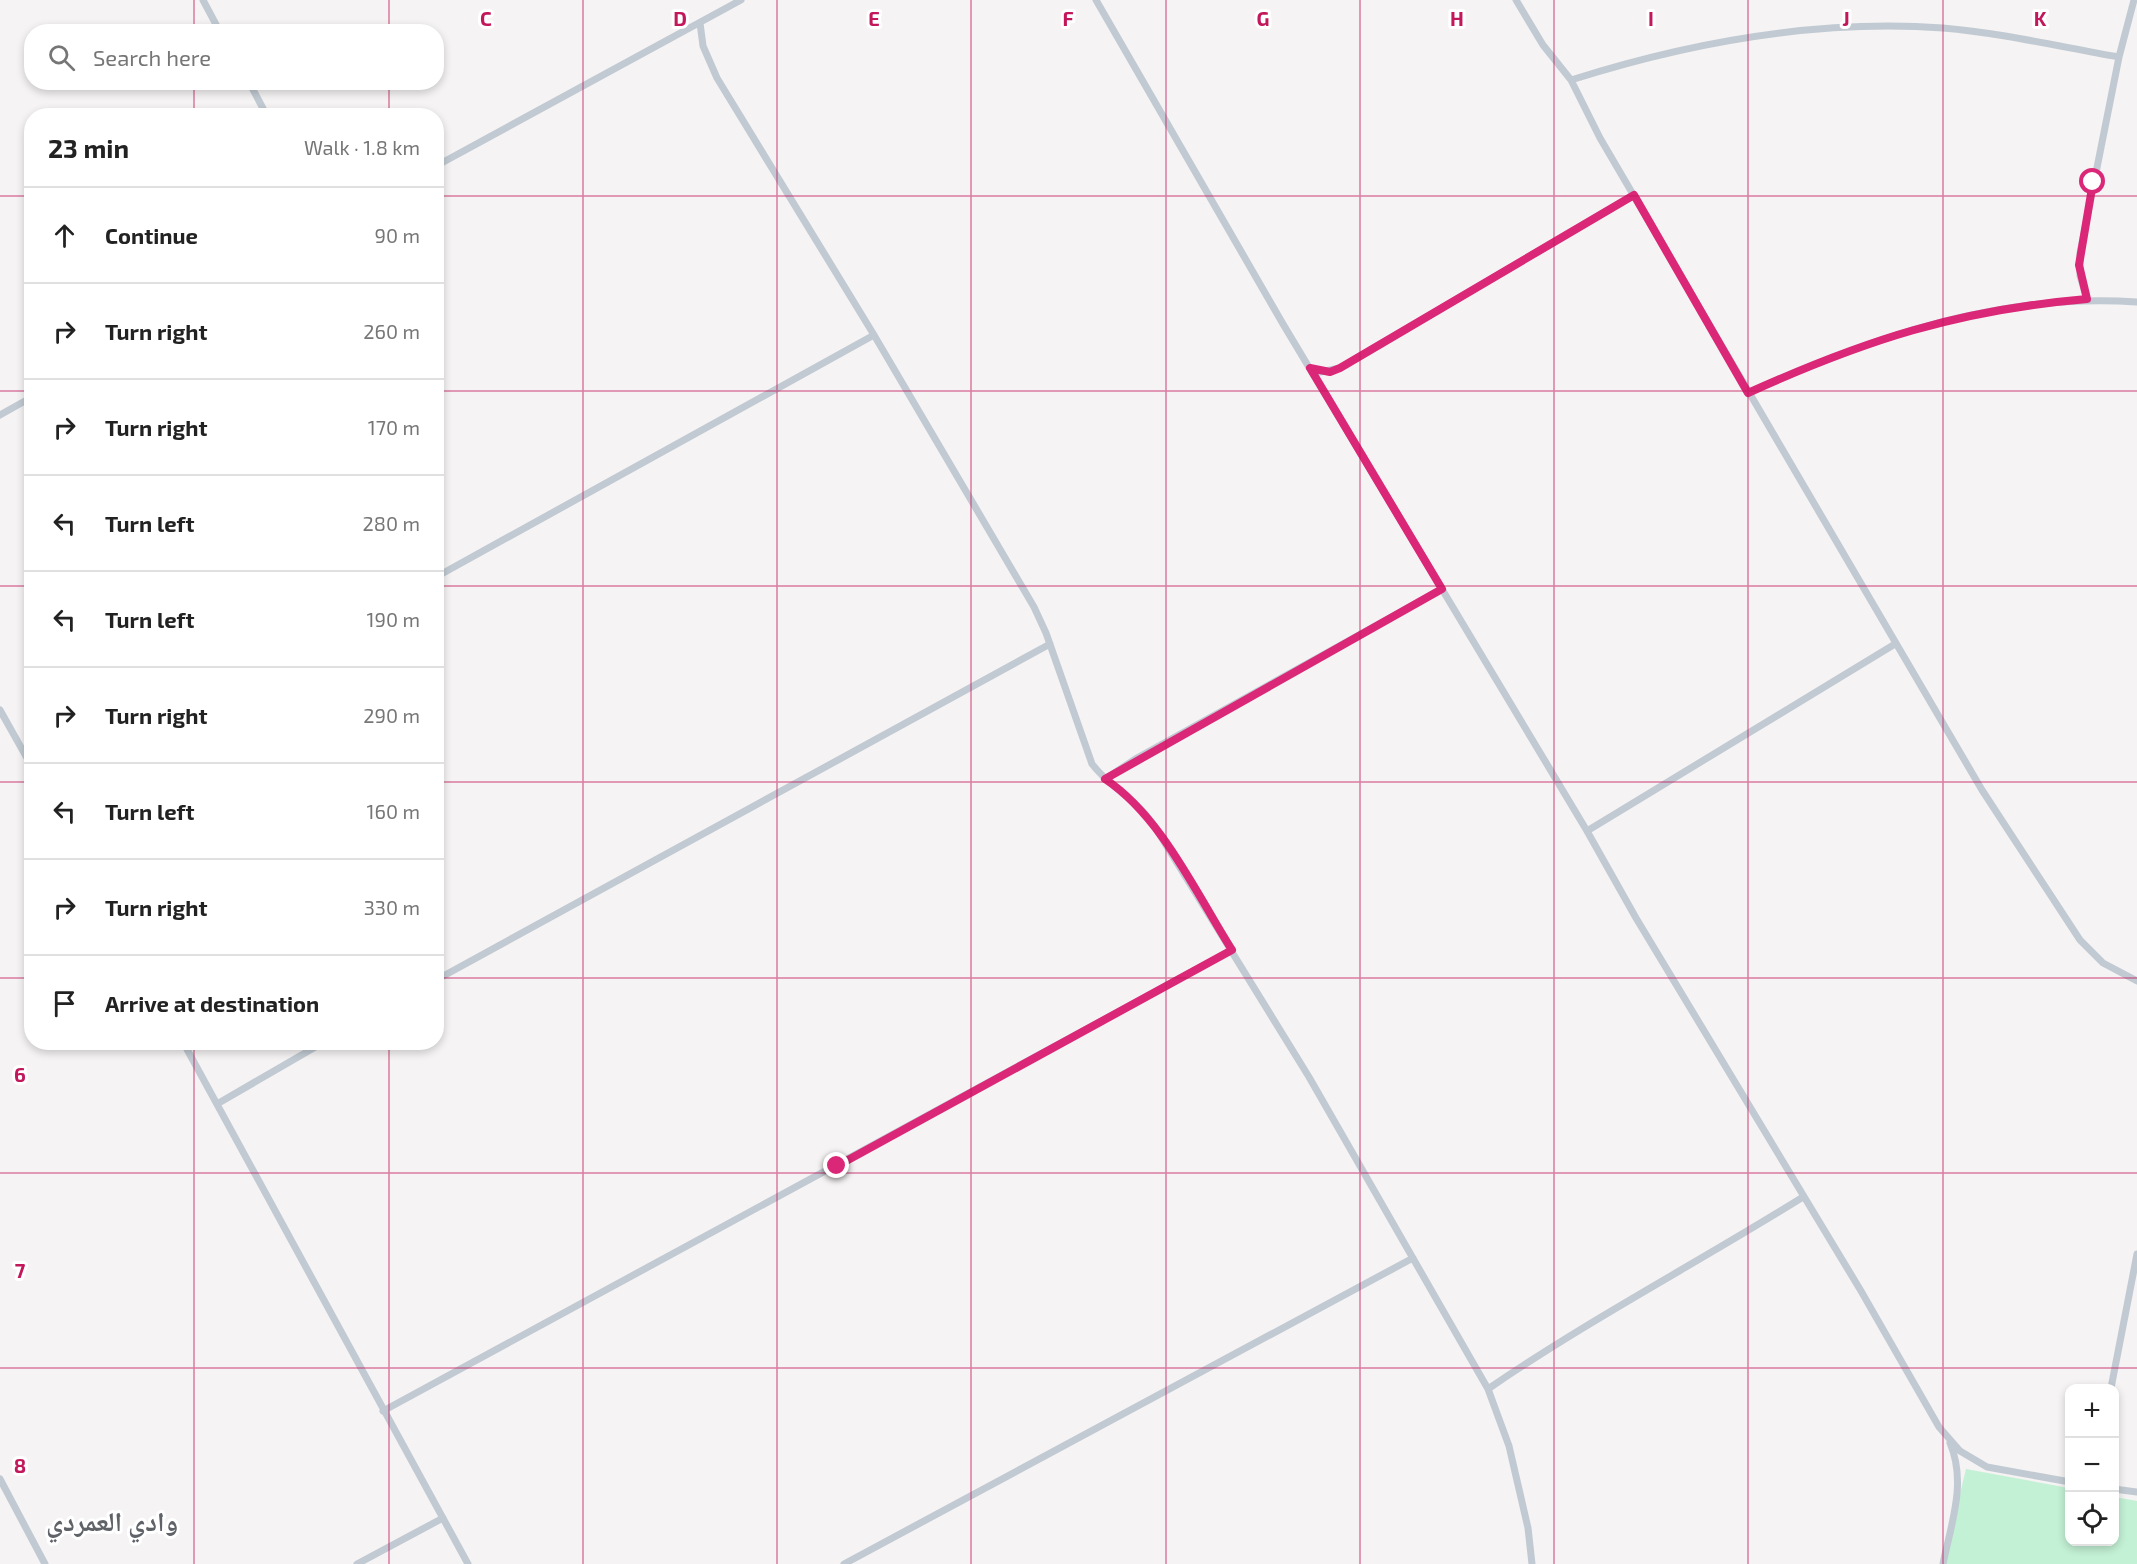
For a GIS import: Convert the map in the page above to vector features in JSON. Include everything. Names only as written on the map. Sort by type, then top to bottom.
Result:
[{"type":"street","points":[[203,0],[216,24]]},
{"type":"street","points":[[444,162],[741,0]]},
{"type":"street","points":[[1096,0],[1310,368],[1949,1440],[1955,1454],[1959,1484],[1943,1564]]},
{"type":"street","points":[[1516,0],[1530,27],[1571,80],[1600,138],[1982,790],[2080,940],[2103,963],[2137,981]]},
{"type":"street","points":[[2087,299],[2080,276],[2080,253],[2119,57],[2134,0]]},
{"type":"street","points":[[700,23],[703,46],[717,78],[874,334],[1034,607],[1050,644],[1088,755],[1105,779],[1126,793],[1145,813],[1232,950],[1309,1077],[1488,1389],[1509,1446],[1527,1528],[1532,1564]]},
{"type":"street","points":[[1571,80],[1695,47],[1774,35],[1857,27],[1946,28],[2119,57]]},
{"type":"street","points":[[253,90],[263,108]]},
{"type":"street","points":[[1310,368],[1330,372],[1340,368],[1634,195]]},
{"type":"street","points":[[1748,393],[1855,347],[1905,331],[1995,310],[2087,299],[2137,302]]},
{"type":"street","points":[[444,573],[874,334]]},
{"type":"street","points":[[0,415],[24,402]]},
{"type":"street","points":[[1105,779],[1442,589]]},
{"type":"street","points":[[444,976],[1050,644]]},
{"type":"street","points":[[1587,831],[1895,644]]},
{"type":"street","points":[[0,710],[24,753]]},
{"type":"street","points":[[383,1411],[1232,950]]},
{"type":"street","points":[[187,1050],[468,1564]]},
{"type":"street","points":[[217,1104],[310,1050]]},
{"type":"street","points":[[1488,1389],[1591,1322],[1704,1258],[1803,1197]]},
{"type":"street","points":[[2112,1384],[2137,1254]]},
{"type":"street","points":[[844,1564],[1413,1258]]},
{"type":"street","points":[[1949,1440],[1960,1451],[1987,1467],[2065,1481]]},
{"type":"street","points":[[0,1479],[45,1564]]},
{"type":"street","points":[[2119,1490],[2137,1492]]},
{"type":"street","points":[[357,1564],[443,1518]]},
{"type":"green space","points":[[1966,1469],[2065,1487],[2065,1546],[2119,1546],[2119,1498],[2137,1501],[2137,1564],[1943,1564]]},
{"type":"district","name":"وادي العمردي","points":[[112,1522]]},
{"type":"route","points":[[837,1166],[1232,950],[1145,813],[1126,793],[1105,779],[1137,758],[1442,589],[1310,368],[1320,372],[1330,372],[1340,368],[1634,195],[1748,393],[1855,347],[1905,331],[1995,310],[2087,299],[2082,288],[2079,265],[2093,182]]}]
